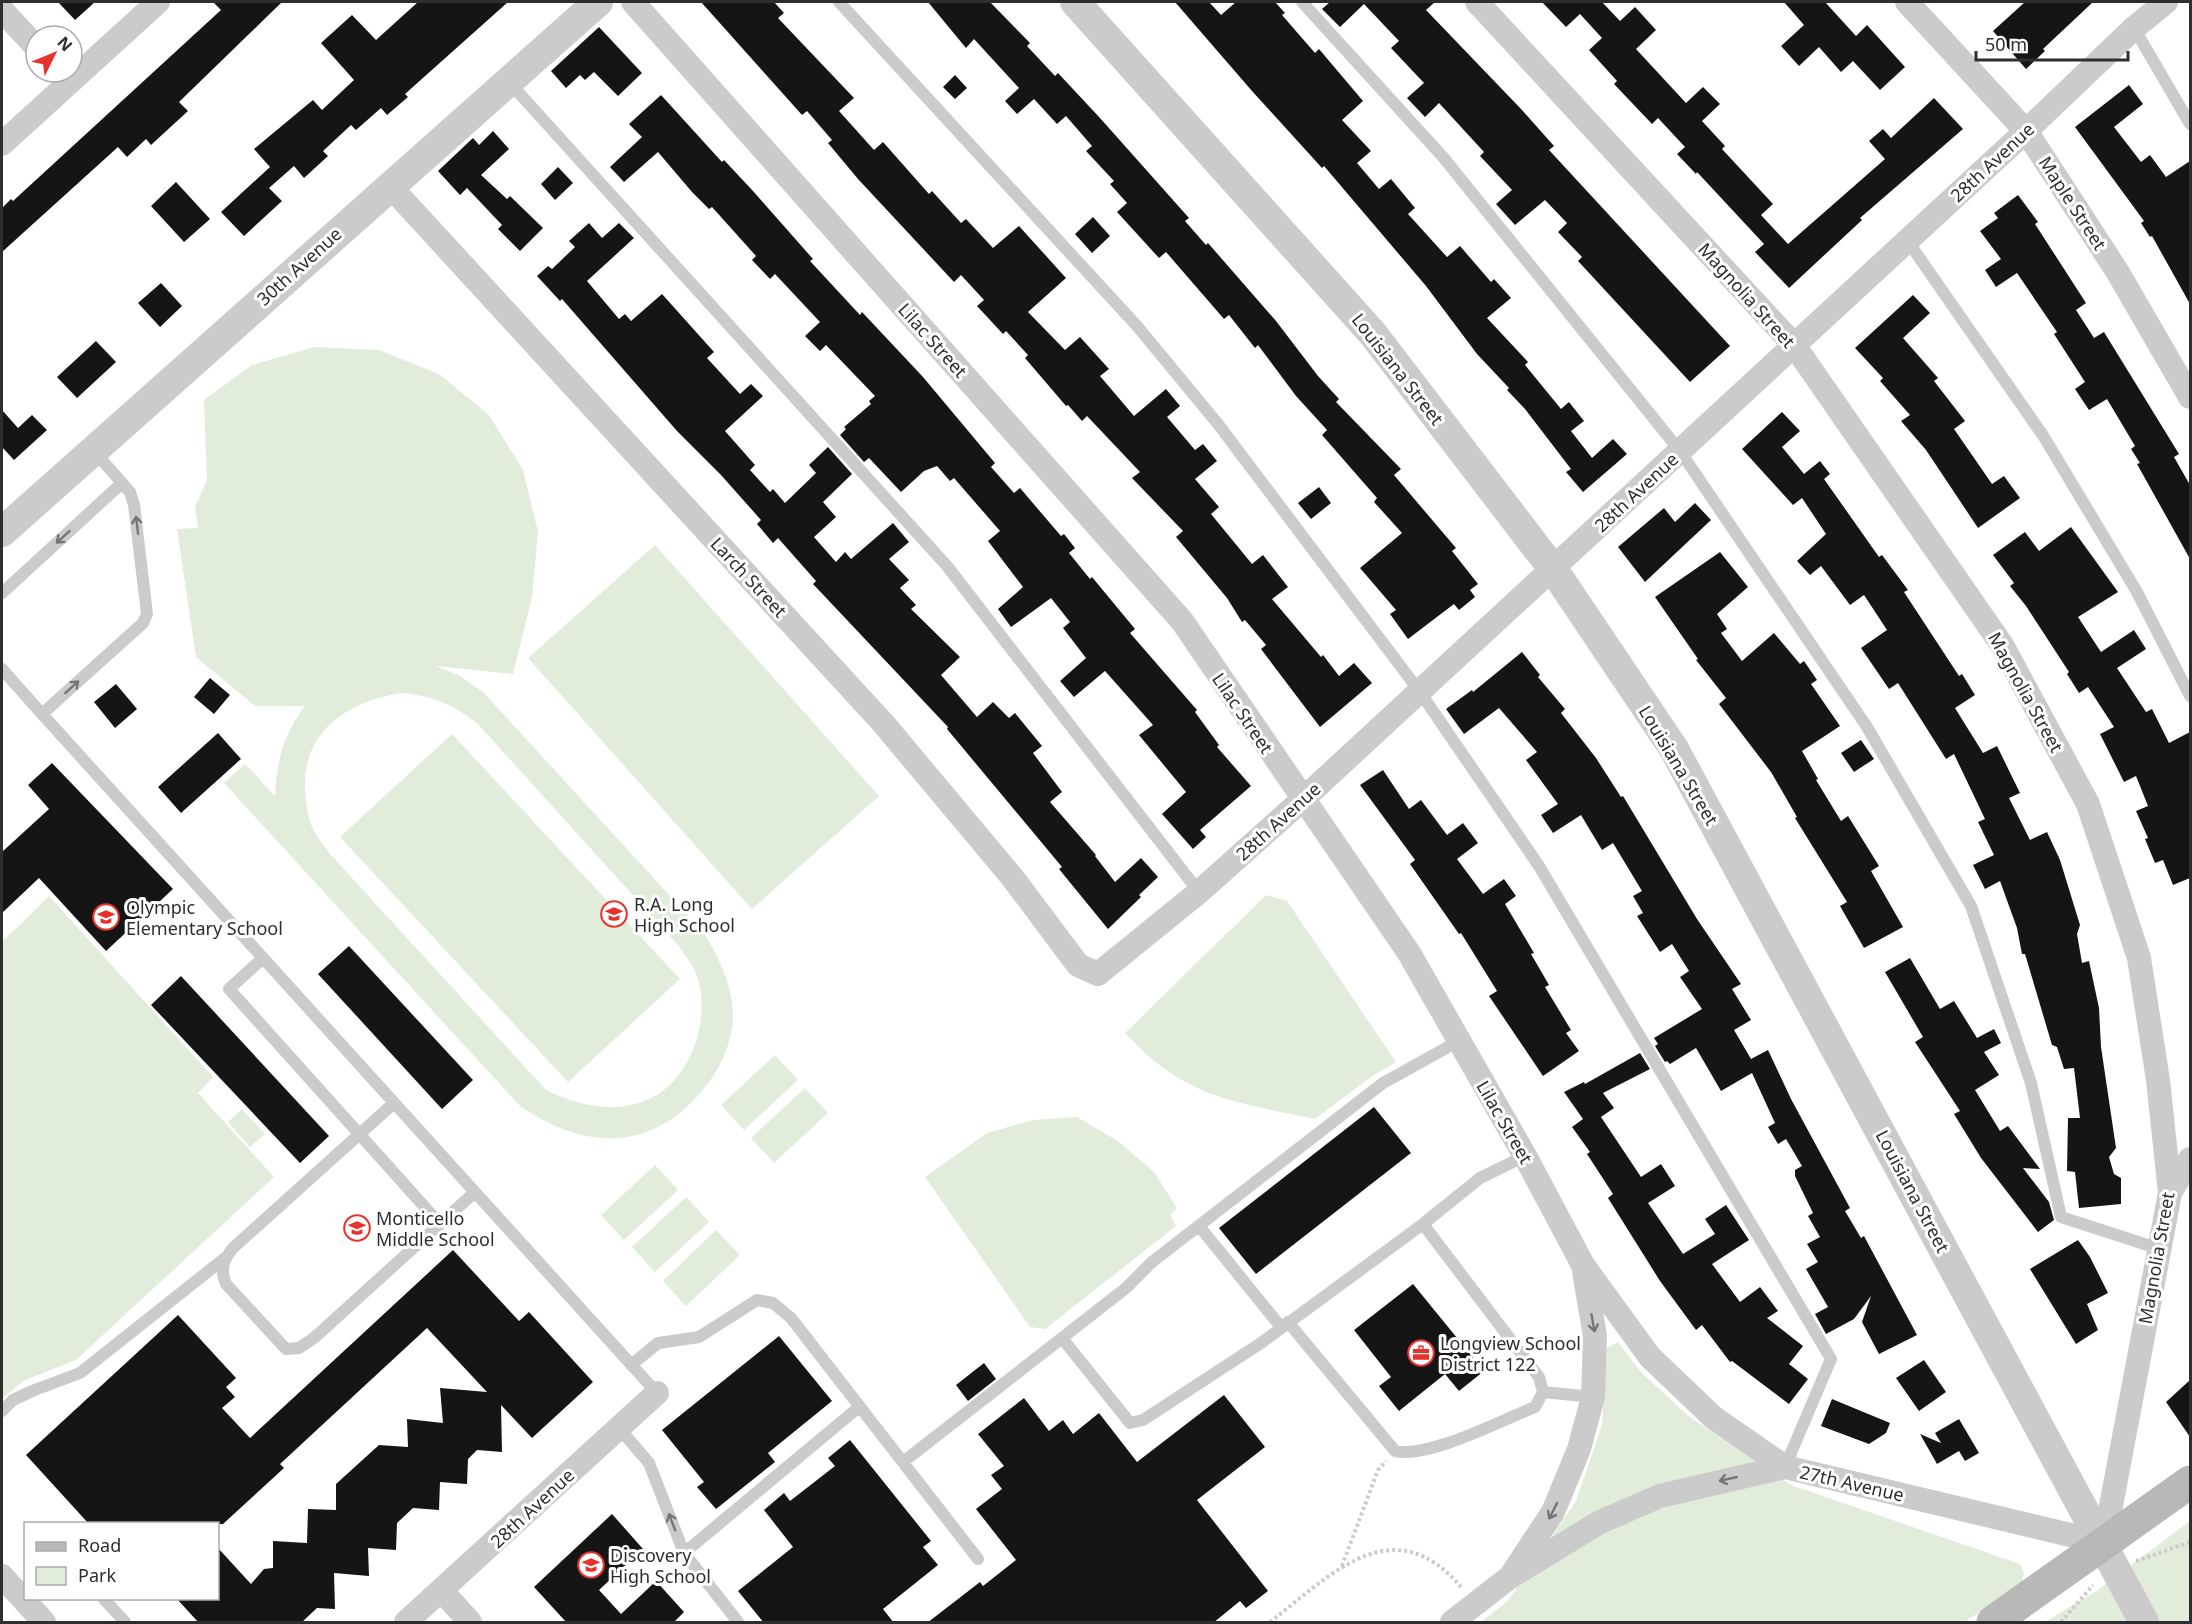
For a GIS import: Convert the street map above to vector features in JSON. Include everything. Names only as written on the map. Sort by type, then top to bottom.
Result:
[{"type":"main road","points":[[1993,1623],[2190,1482]]},
{"type":"street","points":[[84,60],[158,2]]},
{"type":"street","name":"30th Avenue","points":[[2,532],[598,2]]},
{"type":"street","name":"Lilac Street","points":[[633,2],[1182,621],[1302,800],[1409,953],[1525,1156],[1583,1266],[1650,1357],[1714,1418],[1785,1467]]},
{"type":"street","name":"Louisiana Street","points":[[1075,2],[1373,334],[1553,569],[1674,749],[2104,1543],[2145,1623]]},
{"type":"street","name":"Magnolia Street","points":[[1477,2],[1794,345],[2002,645],[2088,804],[2139,958],[2158,1080],[2170,1193],[2104,1543]]},
{"type":"street","name":"Maple Street","points":[[1906,2],[2026,131],[2117,270],[2190,397]]},
{"type":"street","name":"28th Avenue","points":[[1098,974],[1199,892],[1302,800],[2026,131],[2134,28],[2166,2]]},
{"type":"street","points":[[2,10],[24,34]]},
{"type":"street","points":[[2,144],[57,84]]},
{"type":"street","name":"Larch Street","points":[[390,186],[883,723],[1012,877],[1078,965],[1098,974]]},
{"type":"street","points":[[2170,1193],[2190,1159]]},
{"type":"street","name":"27th Avenue","points":[[1510,1577],[1553,1512],[1579,1449],[1593,1397],[1595,1336],[1583,1266]]},
{"type":"street","name":"28th Avenue","points":[[406,1623],[657,1393]]},
{"type":"street","name":"27th Avenue","points":[[1452,1623],[1510,1577],[1600,1522],[1660,1496],[1785,1467],[2104,1543]]},
{"type":"street","points":[[2,1576],[24,1596]]},
{"type":"street","points":[[442,1591],[470,1623]]},
{"type":"lane","points":[[839,2],[1137,326],[1218,424],[1420,692],[1539,866],[1832,1359],[1785,1467]]},
{"type":"lane","points":[[1302,2],[1443,157],[1680,451],[1867,727],[1971,906],[2031,1083],[2061,1217],[2160,1249]]},
{"type":"lane","points":[[2134,28],[2190,124]]},
{"type":"lane","points":[[508,81],[947,566],[1199,892]]},
{"type":"lane","points":[[1907,240],[2044,436],[2137,592],[2190,696]]},
{"type":"lane","points":[[42,714],[142,623],[147,614],[134,505],[129,492],[93,450]]},
{"type":"lane","points":[[2,593],[122,483]]},
{"type":"lane","points":[[2,669],[657,1393]]},
{"type":"lane","points":[[263,958],[229,989],[440,1224]]},
{"type":"lane","points":[[903,1462],[1062,1338],[1198,1226],[1383,1083],[1459,1041]]},
{"type":"lane","points":[[2,1411],[13,1400],[80,1373],[225,1258],[394,1102]]},
{"type":"lane","points":[[1062,1338],[1130,1423],[1143,1420],[1183,1391],[1215,1375],[1423,1224],[1480,1178],[1525,1156]]},
{"type":"lane","points":[[225,1258],[222,1273],[226,1284],[286,1349],[299,1348],[475,1192]]},
{"type":"lane","points":[[1423,1224],[1530,1363],[1544,1392]]},
{"type":"lane","points":[[1198,1226],[1395,1451],[1403,1453],[1434,1448],[1535,1407],[1544,1392]]},
{"type":"lane","points":[[631,1365],[658,1343],[699,1337],[757,1300],[773,1303],[791,1318],[978,1559]]},
{"type":"lane","points":[[1544,1392],[1593,1397]]},
{"type":"lane","points":[[684,1553],[859,1407]]},
{"type":"lane","points":[[619,1428],[650,1463],[684,1553],[738,1623]]},
{"type":"lane","points":[[104,1600],[125,1623]]},
{"type":"path","points":[[1342,1567],[1378,1470],[1395,1451]]},
{"type":"path","points":[[1270,1623],[1342,1567],[1361,1555],[1383,1550],[1406,1550],[1428,1557],[1447,1570],[1476,1604]]},
{"type":"path","points":[[2061,1623],[2094,1585]]},
{"type":"green space","points":[[314,347],[379,350],[439,374],[489,415],[523,470],[538,532],[532,597],[513,674],[436,666],[460,676],[483,692],[704,933],[720,963],[731,994],[733,1017],[727,1047],[714,1075],[702,1091],[682,1111],[660,1126],[638,1135],[615,1138],[591,1137],[568,1131],[520,1106],[224,783],[245,764],[275,796],[282,748],[291,727],[305,706],[255,706],[196,657],[177,529],[198,528],[195,507],[207,480],[204,400],[252,365]],"holes":[[[401,693],[441,702],[477,723],[679,946],[693,966],[699,981],[701,999],[700,1025],[696,1041],[685,1065],[671,1084],[654,1096],[635,1104],[614,1107],[569,1100],[546,1090],[330,854],[314,831],[306,801],[306,770],[311,751],[320,736],[332,722],[363,704]]]},
{"type":"green space","points":[[655,545],[879,796],[752,909],[528,658]]},
{"type":"green space","points":[[452,734],[680,979],[568,1082],[340,837]]},
{"type":"green space","points":[[1266,895],[1287,901],[1396,1062],[1371,1077],[1315,1119],[1212,1094],[1169,1072],[1147,1055],[1125,1033]]},
{"type":"green space","points":[[49,896],[213,1077],[198,1093],[274,1177],[76,1360],[23,1381],[2,1399],[2,942]]},
{"type":"green space","points":[[775,1055],[798,1080],[744,1130],[721,1105]]},
{"type":"green space","points":[[805,1088],[828,1113],[774,1163],[751,1138]]},
{"type":"green space","points":[[242,1109],[265,1134],[250,1147],[228,1122]]},
{"type":"green space","points":[[1077,1117],[1118,1141],[1154,1172],[1177,1208],[1170,1215],[1176,1226],[1045,1329],[1030,1327],[925,1177],[987,1133],[1033,1120]]},
{"type":"green space","points":[[655,1165],[678,1190],[624,1240],[601,1215]]},
{"type":"green space","points":[[686,1197],[709,1222],[655,1272],[632,1247]]},
{"type":"green space","points":[[716,1230],[740,1255],[686,1306],[663,1281]]},
{"type":"green space","points":[[1618,1342],[1641,1372],[1687,1415],[1791,1485],[2020,1564],[2024,1573],[2022,1582],[2016,1590],[1964,1622],[1481,1622],[1508,1601],[1576,1501],[1602,1425],[1607,1348]]},
{"type":"green space","points":[[2190,1521],[2190,1622],[2045,1622],[2098,1590]]},
{"type":"building","points":[[58,2],[95,2],[75,20]]},
{"type":"building","points":[[213,2],[282,2],[179,102],[188,111],[151,145],[146,139],[127,157],[118,147],[2,252],[2,208],[11,199],[13,201],[221,10]]},
{"type":"building","points":[[418,2],[508,2],[405,94],[408,97],[387,115],[381,108],[356,130],[351,125],[323,151],[328,156],[304,178],[294,166],[269,188],[282,201],[244,236],[221,212],[270,167],[254,149],[313,100],[322,110],[354,80],[321,43],[352,15],[376,40]]},
{"type":"building","points":[[701,2],[774,2],[784,13],[778,18],[854,98],[839,111],[874,150],[883,142],[929,194],[932,191],[961,223],[966,219],[993,248],[1019,226],[1066,278],[1028,312],[1065,350],[1080,337],[1109,369],[1100,376],[1134,416],[1166,389],[1180,406],[1167,417],[1195,450],[1203,444],[1217,461],[1195,479],[1219,507],[1211,514],[1252,564],[1263,555],[1288,587],[1272,599],[1339,676],[1354,663],[1372,683],[1320,727],[1261,649],[1266,645],[1245,620],[1242,622],[1227,598],[1176,537],[1183,531],[1132,478],[1140,472],[1087,416],[1082,421],[1068,405],[1066,406],[1025,358],[1028,355],[1006,331],[1003,334],[977,306],[984,300],[961,275],[954,282],[858,179],[828,143],[832,140],[807,111],[802,115]]},
{"type":"building","points":[[928,2],[990,2],[1030,43],[1027,46],[1055,76],[1058,73],[1100,118],[1189,218],[1185,221],[1206,245],[1208,243],[1276,321],[1318,376],[1339,399],[1336,402],[1401,469],[1394,475],[1456,548],[1452,551],[1478,584],[1470,590],[1475,597],[1459,610],[1454,604],[1408,639],[1390,614],[1396,610],[1360,568],[1402,533],[1374,502],[1377,498],[1322,435],[1327,430],[1296,396],[1258,345],[1255,348],[1229,315],[1224,319],[1166,252],[1159,258],[1117,212],[1127,203],[1110,184],[1114,181],[1086,151],[1092,146],[1066,116],[1057,124],[1034,99],[1017,114],[1005,101],[1019,88],[974,39],[966,48]]},
{"type":"building","points":[[1175,2],[1209,2],[1221,15],[1236,2],[1275,2],[1285,13],[1282,15],[1315,53],[1319,49],[1363,101],[1342,120],[1371,151],[1357,163],[1379,189],[1391,179],[1415,208],[1408,214],[1447,257],[1460,246],[1491,282],[1494,279],[1511,298],[1487,318],[1528,362],[1525,365],[1561,409],[1569,402],[1584,421],[1571,431],[1592,458],[1613,439],[1627,454],[1583,492],[1566,472],[1571,469],[1525,409],[1507,390],[1509,388],[1477,354],[1426,286],[1324,166],[1322,168],[1252,91]]},
{"type":"building","points":[[1330,2],[1435,2],[1426,10],[1522,110],[1554,146],[1549,150],[1730,346],[1690,382],[1578,261],[1582,257],[1558,232],[1567,223],[1545,200],[1515,225],[1496,204],[1512,190],[1480,156],[1484,152],[1439,103],[1425,117],[1407,98],[1424,83],[1391,48],[1399,41],[1364,4],[1340,27],[1322,9]]},
{"type":"building","points":[[1542,2],[1602,2],[1620,21],[1635,7],[1656,30],[1636,49],[1686,103],[1703,87],[1720,104],[1702,121],[1725,146],[1722,149],[1773,204],[1761,215],[1788,244],[1885,159],[1869,141],[1883,129],[1891,138],[1934,98],[1963,129],[1860,218],[1862,220],[1789,288],[1755,252],[1764,244],[1697,172],[1696,174],[1677,154],[1685,147],[1658,118],[1652,124],[1614,84],[1617,81],[1589,50],[1602,38],[1580,14],[1566,27]]},
{"type":"building","points":[[1784,2],[1825,2],[1856,36],[1867,25],[1905,67],[1880,90],[1853,61],[1841,72],[1819,47],[1799,66],[1781,46],[1804,25]]},
{"type":"building","points":[[2025,2],[2093,2],[2043,49],[2045,51],[2026,69],[1993,31]]},
{"type":"building","points":[[599,27],[642,73],[618,96],[594,72],[585,80],[580,75],[566,88],[551,71]]},
{"type":"building","points":[[955,75],[967,88],[955,99],[943,87]]},
{"type":"building","points":[[2129,85],[2143,104],[2114,127],[2141,162],[2150,155],[2166,177],[2190,161],[2190,304],[2152,236],[2150,237],[2141,223],[2144,221],[2075,127]]},
{"type":"building","points":[[661,95],[722,162],[724,160],[753,191],[813,259],[810,261],[860,315],[862,312],[923,377],[995,463],[991,467],[1014,493],[1020,488],[1061,536],[1064,534],[1075,548],[1069,553],[1135,629],[1130,633],[1197,710],[1195,712],[1219,745],[1217,747],[1251,786],[1200,830],[1206,837],[1193,849],[1162,814],[1186,792],[1139,735],[1153,725],[1105,671],[1074,697],[1060,681],[1086,658],[1063,628],[1070,622],[1051,598],[1011,627],[998,609],[1023,587],[988,541],[1000,531],[954,478],[950,481],[937,466],[924,471],[901,492],[869,458],[864,462],[840,435],[846,429],[844,427],[871,404],[869,401],[875,396],[826,345],[820,351],[805,336],[820,322],[775,274],[770,279],[752,260],[756,256],[712,207],[709,209],[692,192],[658,152],[624,182],[610,167],[642,137],[629,124]]},
{"type":"building","points":[[493,131],[509,149],[481,175],[507,199],[510,196],[543,228],[520,251],[498,229],[502,225],[467,188],[460,195],[438,171],[473,138],[479,145]]},
{"type":"building","points":[[558,167],[573,183],[555,200],[541,184]]},
{"type":"building","points":[[176,182],[210,219],[184,242],[151,206]]},
{"type":"building","points":[[2018,195],[2038,222],[2035,224],[2086,303],[2076,310],[2094,338],[2104,332],[2179,454],[2174,457],[2190,485],[2190,559],[2137,464],[2140,463],[2131,449],[2135,446],[2107,399],[2089,410],[2075,389],[2085,382],[2054,334],[2057,332],[2017,273],[1996,287],[1985,270],[2001,259],[1980,231],[1998,218],[1994,213]]},
{"type":"building","points":[[1093,217],[1110,236],[1092,253],[1075,234]]},
{"type":"building","points":[[589,223],[602,238],[619,223],[634,238],[587,281],[619,319],[625,314],[631,321],[662,294],[714,352],[707,358],[740,394],[751,384],[763,396],[725,431],[755,465],[750,470],[770,492],[773,489],[785,503],[816,473],[809,465],[828,447],[852,474],[823,502],[836,517],[814,537],[836,562],[845,552],[851,559],[893,523],[909,542],[889,559],[909,580],[900,588],[916,605],[911,609],[960,657],[941,675],[977,717],[993,702],[1009,718],[1015,713],[1042,746],[1033,753],[1062,792],[1050,802],[1096,855],[1115,882],[1141,858],[1158,877],[1108,929],[1059,869],[1062,867],[947,729],[948,727],[813,584],[816,581],[778,538],[773,543],[757,524],[761,520],[677,431],[562,299],[560,301],[537,276],[548,266],[552,269],[575,247],[569,241]]},
{"type":"building","points":[[161,283],[182,306],[160,327],[138,303]]},
{"type":"building","points":[[1913,295],[1930,313],[1903,338],[1938,378],[1934,381],[1965,421],[1954,429],[1992,484],[2004,476],[2020,498],[1978,528],[1926,450],[1901,421],[1910,415],[1880,381],[1883,378],[1855,348]]},
{"type":"building","points":[[96,341],[116,362],[77,398],[57,377]]},
{"type":"building","points":[[2,410],[18,428],[32,415],[47,430],[14,460],[2,447]]},
{"type":"building","points":[[1782,412],[1800,431],[1782,447],[1804,474],[1820,461],[1830,474],[1824,479],[1879,557],[1882,555],[1908,590],[1904,592],[1959,676],[1962,674],[1975,695],[1955,708],[1983,753],[1997,746],[2020,793],[2009,798],[2030,840],[2047,832],[2060,860],[2080,925],[2077,934],[2082,963],[2089,961],[2099,1008],[2101,1047],[2116,1148],[2109,1157],[2114,1174],[2121,1178],[2121,1204],[2079,1208],[2075,1172],[2067,1171],[2068,1118],[2080,1118],[2074,1068],[2064,1069],[2057,1047],[2052,1045],[2025,954],[2022,954],[2017,928],[2000,881],[1985,889],[1973,865],[1994,855],[1978,822],[1985,819],[1954,754],[1946,759],[1898,683],[1889,689],[1861,648],[1887,630],[1864,595],[1850,605],[1821,566],[1810,575],[1797,561],[1826,534],[1802,498],[1793,505],[1742,449]]},
{"type":"building","points":[[1319,487],[1331,503],[1311,519],[1298,503]]},
{"type":"building","points":[[1695,503],[1711,520],[1645,582],[1618,547],[1664,508],[1675,522]]},
{"type":"building","points":[[2071,527],[2118,592],[2078,617],[2101,652],[2134,630],[2146,649],[2117,668],[2146,712],[2152,709],[2169,743],[2190,732],[2190,878],[2173,885],[2163,860],[2155,863],[2145,839],[2148,838],[2136,811],[2148,806],[2136,776],[2124,782],[2100,734],[2114,727],[2088,687],[2079,693],[2067,674],[2069,672],[2026,606],[2010,586],[2014,583],[1993,555],[2025,532],[2039,551]]},
{"type":"building","points":[[1720,552],[1748,587],[1717,614],[1727,629],[1721,633],[1742,661],[1774,633],[1800,664],[1804,661],[1817,680],[1811,684],[1840,726],[1802,751],[1818,779],[1816,780],[1841,821],[1848,816],[1879,866],[1871,871],[1903,927],[1864,948],[1840,906],[1847,902],[1795,818],[1797,817],[1771,772],[1719,704],[1726,698],[1696,660],[1698,659],[1655,597]]},
{"type":"building","points":[[1522,652],[1540,675],[1538,677],[1565,709],[1561,713],[1596,758],[1621,797],[1623,796],[1697,919],[1741,984],[1732,989],[1751,1020],[1734,1030],[1751,1059],[1768,1050],[1791,1099],[1850,1208],[1845,1211],[1861,1238],[1864,1236],[1917,1335],[1879,1354],[1862,1322],[1871,1296],[1854,1319],[1826,1334],[1815,1314],[1828,1307],[1806,1269],[1818,1262],[1807,1244],[1820,1237],[1808,1216],[1813,1213],[1795,1176],[1795,1170],[1802,1166],[1786,1139],[1778,1144],[1768,1127],[1775,1123],[1752,1073],[1721,1091],[1696,1048],[1670,1064],[1665,1062],[1655,1046],[1658,1044],[1654,1038],[1702,1009],[1680,977],[1689,971],[1672,944],[1660,952],[1637,916],[1643,913],[1633,896],[1642,891],[1613,843],[1602,850],[1581,815],[1553,833],[1541,815],[1558,804],[1526,760],[1537,752],[1499,708],[1464,734],[1446,709],[1472,690],[1473,692]]},
{"type":"building","points":[[210,678],[230,695],[214,714],[194,697]]},
{"type":"building","points":[[116,684],[137,709],[115,728],[94,702]]},
{"type":"building","points":[[218,733],[241,759],[181,813],[158,787]]},
{"type":"building","points":[[1861,740],[1874,759],[1854,772],[1841,753]]},
{"type":"building","points":[[52,763],[173,889],[106,951],[39,878],[2,913],[2,852],[49,809],[28,785]]},
{"type":"building","points":[[1383,770],[1409,809],[1421,800],[1447,835],[1463,823],[1478,843],[1457,859],[1483,894],[1504,879],[1516,896],[1505,904],[1534,953],[1531,954],[1549,985],[1545,987],[1571,1030],[1566,1033],[1579,1051],[1543,1076],[1489,996],[1497,991],[1461,933],[1459,934],[1410,864],[1415,860],[1360,785]]},
{"type":"building","points":[[349,946],[473,1080],[442,1109],[318,974]]},
{"type":"building","points":[[1910,958],[1940,1009],[1954,1001],[1977,1038],[1994,1029],[2001,1043],[1984,1052],[1999,1075],[1975,1090],[2000,1131],[2008,1126],[2040,1169],[2023,1168],[2049,1202],[2054,1220],[2038,1232],[1981,1158],[1954,1114],[1960,1111],[1915,1042],[1923,1037],[1885,972]]},
{"type":"building","points":[[181,976],[329,1136],[300,1163],[151,1005]]},
{"type":"building","points":[[1640,1053],[1650,1069],[1603,1093],[1614,1108],[1601,1117],[1641,1177],[1661,1164],[1675,1186],[1648,1203],[1683,1254],[1715,1234],[1705,1219],[1726,1205],[1749,1240],[1712,1264],[1740,1302],[1760,1287],[1778,1311],[1767,1318],[1803,1346],[1789,1364],[1808,1379],[1789,1404],[1732,1361],[1730,1362],[1702,1325],[1696,1330],[1660,1281],[1608,1198],[1613,1194],[1587,1154],[1590,1152],[1572,1127],[1583,1119],[1564,1092],[1584,1082],[1585,1084]]},
{"type":"building","points":[[1374,1107],[1411,1153],[1256,1274],[1219,1228]]},
{"type":"building","points":[[2078,1240],[2090,1257],[2108,1293],[2087,1304],[2098,1330],[2076,1344],[2030,1269]]},
{"type":"building","points":[[453,1250],[519,1321],[529,1312],[593,1382],[532,1438],[501,1405],[502,1452],[477,1450],[468,1459],[467,1484],[440,1482],[439,1510],[413,1508],[397,1523],[396,1550],[368,1548],[369,1576],[334,1573],[335,1609],[317,1608],[301,1623],[199,1623],[178,1600],[219,1600],[219,1549],[251,1584],[264,1569],[273,1568],[273,1541],[307,1543],[308,1509],[336,1510],[336,1484],[379,1445],[408,1447],[407,1419],[443,1423],[440,1388],[487,1392],[427,1328],[280,1464],[284,1468],[223,1524],[219,1522],[87,1522],[26,1455],[178,1315],[236,1378],[226,1387],[235,1397],[222,1408],[250,1438]]},
{"type":"building","name":"Longview School District 122","points":[[1413,1284],[1484,1371],[1459,1391],[1445,1374],[1399,1411],[1379,1386],[1391,1377],[1354,1330]]},
{"type":"building","points":[[779,1336],[832,1401],[768,1453],[775,1462],[716,1509],[697,1487],[704,1482],[662,1430]]},
{"type":"building","points":[[1924,1360],[1946,1392],[1919,1411],[1896,1378]]},
{"type":"building","points":[[984,1363],[996,1379],[968,1401],[956,1385]]},
{"type":"building","points":[[2190,1380],[2190,1437],[2166,1402]]},
{"type":"building","points":[[1224,1395],[1265,1447],[1197,1500],[1268,1591],[1246,1608],[1240,1601],[1213,1623],[927,1623],[980,1582],[983,1586],[1016,1560],[976,1509],[1002,1489],[991,1475],[1004,1466],[978,1434],[1024,1398],[1049,1431],[1063,1420],[1073,1434],[1099,1413],[1137,1462]]},
{"type":"building","points":[[1832,1399],[1890,1423],[1886,1433],[1869,1444],[1821,1426]]},
{"type":"building","points":[[1959,1419],[1979,1453],[1965,1461],[1959,1451],[1937,1464],[1920,1434],[1941,1443],[1935,1433]]},
{"type":"building","points":[[850,1440],[931,1541],[923,1547],[938,1565],[883,1609],[894,1623],[764,1623],[738,1591],[793,1547],[764,1510],[784,1493],[790,1501],[835,1466],[828,1458]]},
{"type":"building","name":"Discovery High School","points":[[612,1514],[643,1549],[599,1590],[621,1614],[656,1581],[684,1612],[673,1623],[567,1623],[534,1587]]},
{"type":"place","name":"R.A. Long High School","points":[[614,914]]},
{"type":"place","name":"Olympic Elementary School","points":[[106,917]]},
{"type":"place","name":"Monticello Middle School","points":[[357,1228]]},
{"type":"place","name":"Longview School District 122","points":[[1421,1353]]},
{"type":"place","name":"Discovery High School","points":[[591,1565]]}]
